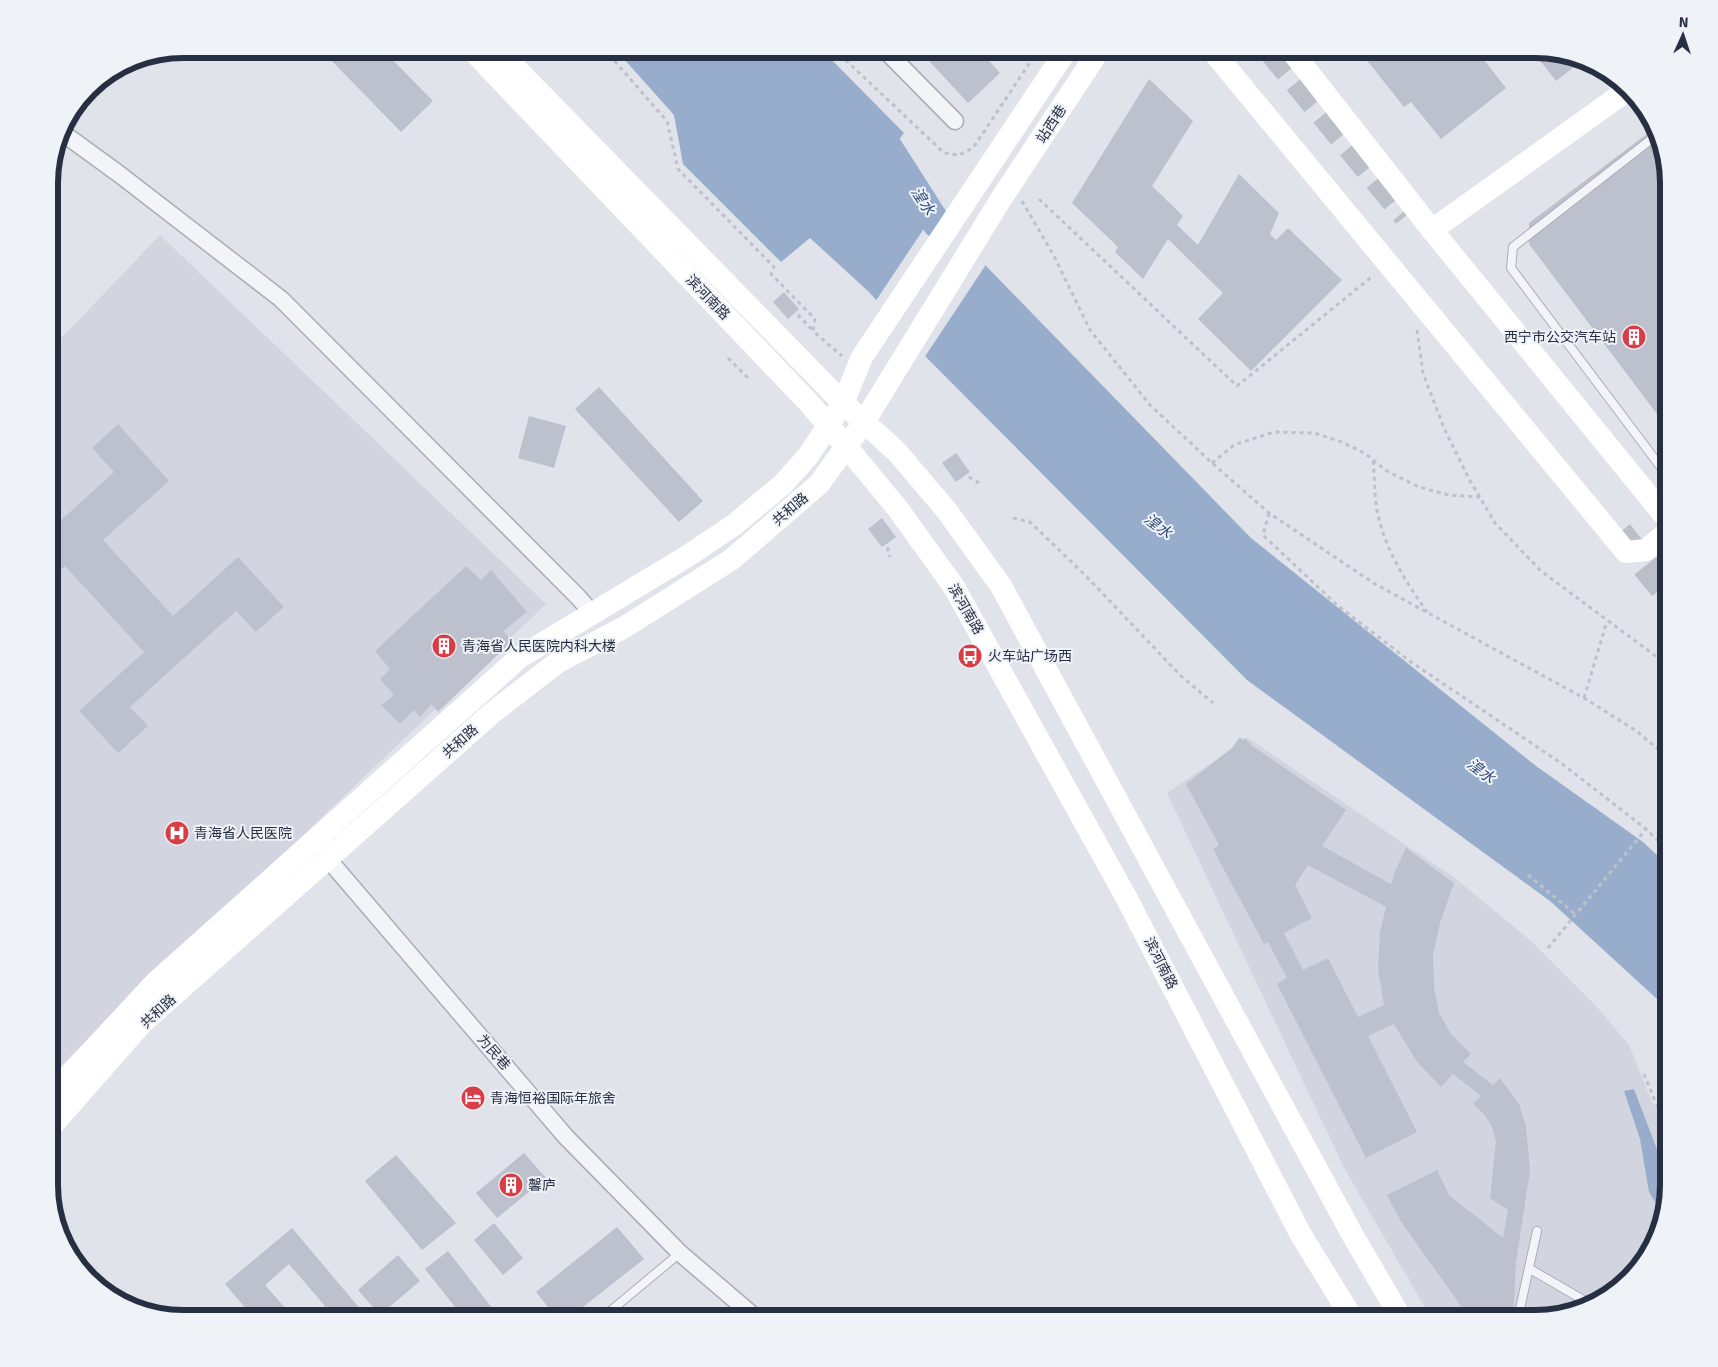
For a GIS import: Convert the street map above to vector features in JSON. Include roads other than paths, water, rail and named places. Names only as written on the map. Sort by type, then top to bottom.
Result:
[{"type":"main road","name":"滨河南路","points":[[480,58],[828,425],[898,509],[954,586],[1126,897],[1301,1235],[1347,1310]]},
{"type":"main road","points":[[506,58],[843,403],[897,452],[947,511],[1001,586],[1352,1234],[1396,1310]]},
{"type":"main road","name":"站西巷","points":[[852,357],[980,181],[1061,58]]},
{"type":"main road","name":"站西巷","points":[[887,382],[1012,200],[1095,58]]},
{"type":"main road","points":[[1217,58],[1626,552],[1646,550],[1660,538]]},
{"type":"main road","points":[[1297,58],[1432,230],[1660,511]]},
{"type":"main road","points":[[1432,230],[1623,93]]},
{"type":"main road","name":"共和路","points":[[58,1087],[156,982],[520,657],[686,557],[734,525],[783,484],[808,456],[843,403],[852,357]]},
{"type":"main road","name":"共和路","points":[[58,1119],[142,1023],[492,713],[558,662],[622,628],[731,560],[819,484],[864,422],[887,382]]},
{"type":"street","points":[[893,58],[955,120]]},
{"type":"street","points":[[66,136],[281,299],[592,613]]},
{"type":"street","name":"为民巷","points":[[328,859],[566,1137],[680,1253],[747,1310]]},
{"type":"lane","points":[[1652,138],[1513,247],[1511,268],[1660,466]]},
{"type":"lane","points":[[1520,1310],[1537,1231]]},
{"type":"lane","points":[[612,1310],[680,1253]]},
{"type":"lane","points":[[1530,1269],[1583,1300]]},
{"type":"water","points":[[623,58],[830,58],[904,133],[885,158],[989,269],[1251,538],[1536,766],[1643,842],[1660,858],[1660,1002],[1550,901],[1247,680],[927,358],[869,292],[810,238],[781,262],[683,164],[674,115]]},
{"type":"water","points":[[1634,1089],[1660,1155],[1658,1207],[1649,1192],[1640,1139],[1624,1091]]},
{"type":"waterway","name":"湟水","points":[[866,121],[884,141],[937,224]]},
{"type":"tunnel","points":[[1278,58],[1407,215]]},
{"type":"tunnel","points":[[1619,533],[1660,584]]},
{"type":"place","name":"西宁市公交汽车站","points":[[1634,337]]},
{"type":"place","name":"青海省人民医院内科大楼","points":[[444,646]]},
{"type":"place","name":"火车站广场西","points":[[970,656]]},
{"type":"place","name":"青海省人民医院","points":[[177,833]]},
{"type":"place","name":"青海恒裕国际年旅舍","points":[[473,1098]]},
{"type":"place","name":"馨庐","points":[[511,1185]]}]
